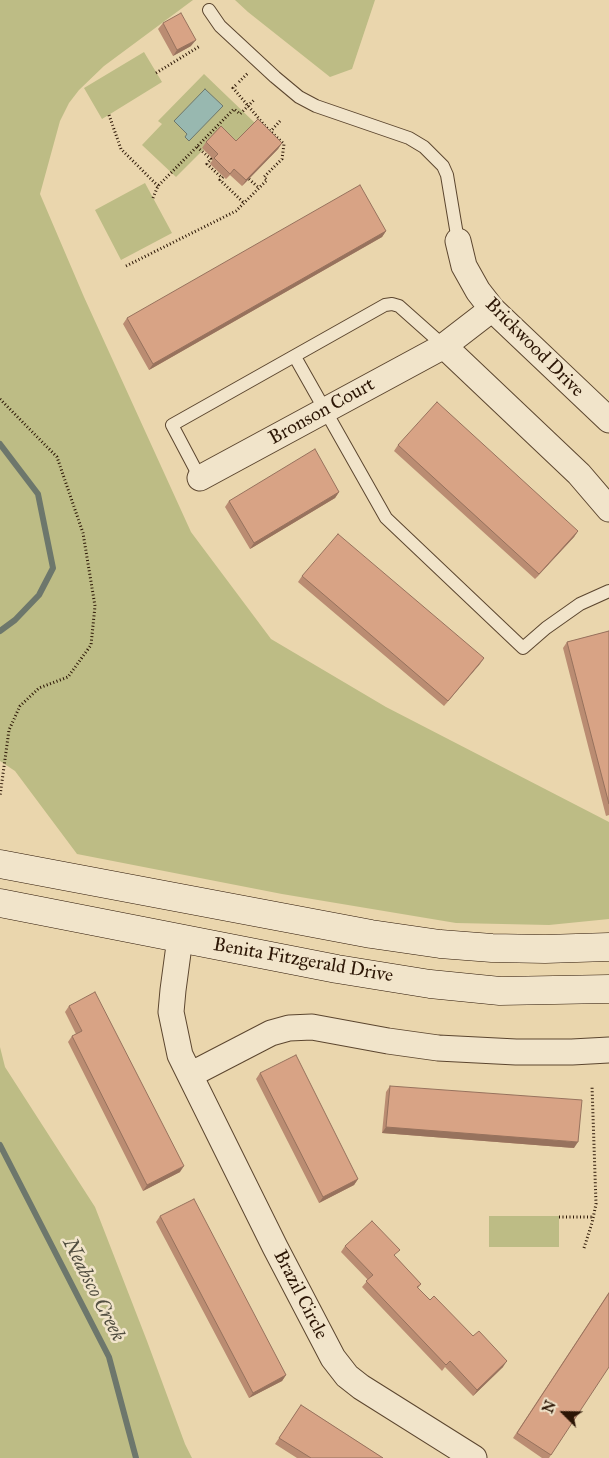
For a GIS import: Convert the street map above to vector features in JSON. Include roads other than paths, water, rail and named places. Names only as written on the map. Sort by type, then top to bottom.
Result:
[{"type":"main road","name":"Benita Fitzgerald Drive","points":[[0,864],[371,934],[440,944],[492,948],[545,949],[609,947]]},
{"type":"main road","name":"Benita Fitzgerald Drive","points":[[0,903],[337,969],[430,984],[500,991],[609,989]]},
{"type":"street","name":"Brickwood Drive","points":[[458,241],[464,266],[478,291],[492,309],[609,420]]},
{"type":"street","name":"Bronson Court","points":[[200,478],[444,346],[492,309]]},
{"type":"street","points":[[444,346],[579,474],[609,510]]},
{"type":"street","name":"Brazil Circle","points":[[180,938],[171,1012],[180,1055],[275,1247],[333,1358],[347,1376],[361,1387],[474,1458]]},
{"type":"street","points":[[190,1075],[271,1033],[288,1028],[304,1027],[438,1048],[516,1052],[609,1050]]},
{"type":"lane","points":[[209,10],[220,26],[299,97],[316,106],[416,141],[434,157],[443,166],[447,175],[458,241]]},
{"type":"lane","points":[[200,478],[172,425],[385,306],[392,304],[399,306],[444,346]]},
{"type":"lane","points":[[295,357],[386,518],[523,648],[573,608],[609,591]]},
{"type":"water","points":[[205,89],[223,106],[189,141],[185,137],[187,134],[174,121]]},
{"type":"waterway","name":"Neabsco Creek","points":[[0,444],[38,494],[53,568],[39,595],[15,620],[0,631]]},
{"type":"waterway","name":"Neabsco Creek","points":[[0,1145],[109,1357],[136,1458]]}]
